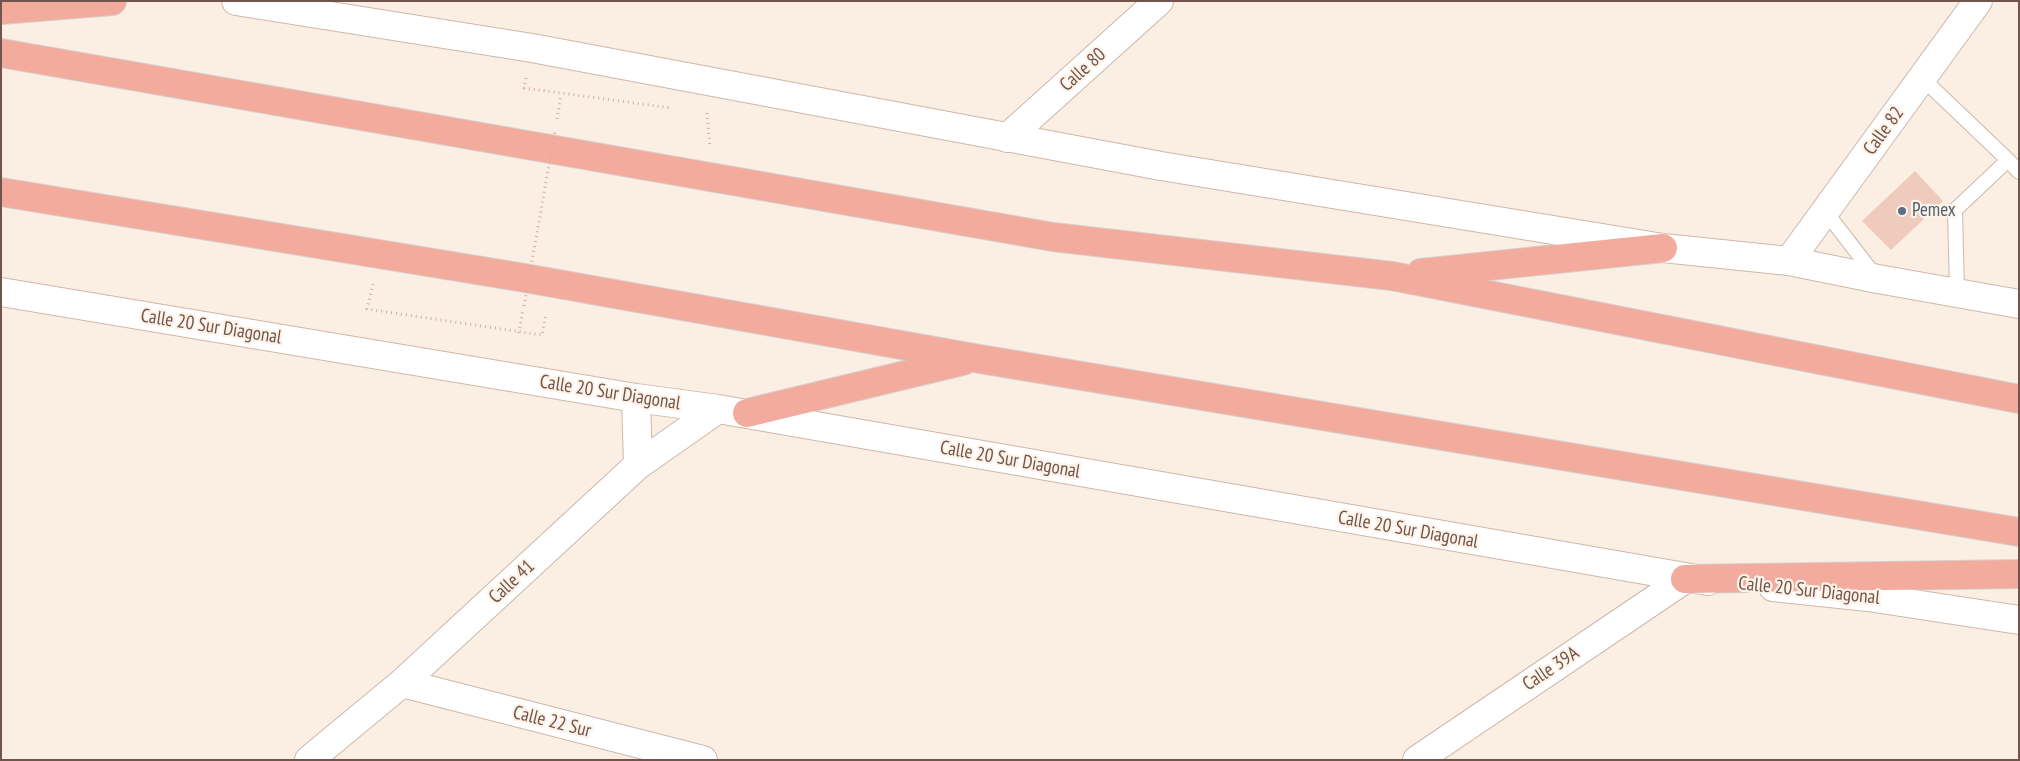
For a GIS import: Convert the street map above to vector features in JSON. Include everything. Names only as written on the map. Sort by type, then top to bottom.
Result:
[{"type":"highway","points":[[1,10],[112,1]]},
{"type":"highway","points":[[1,53],[1053,237],[1392,276],[2019,399]]},
{"type":"highway","points":[[1,192],[552,283],[974,358],[2019,532]]},
{"type":"highway","points":[[1392,276],[1663,248]]},
{"type":"highway","points":[[747,414],[974,358]]},
{"type":"highway","points":[[1685,579],[2019,574]]},
{"type":"main road","points":[[236,1],[532,48],[1161,166],[1663,248],[1789,261],[1878,280],[2019,304]]},
{"type":"main road","name":"Calle 80","points":[[1007,138],[1159,1]]},
{"type":"main road","name":"Calle 82","points":[[1789,261],[1978,1]]},
{"type":"main road","name":"Calle 20 Sur Diagonal","points":[[1,292],[636,398],[718,409],[1685,579],[1868,597],[2019,620]]},
{"type":"main road","points":[[636,398],[638,465]]},
{"type":"main road","name":"Calle 41","points":[[309,760],[402,683],[638,465],[718,409]]},
{"type":"main road","name":"Calle 39A","points":[[1417,760],[1685,579]]},
{"type":"main road","name":"Calle 22 Sur","points":[[402,683],[703,760]]},
{"type":"lane","points":[[1922,78],[2019,172]]},
{"type":"lane","points":[[1957,292],[1955,210],[2008,160]]},
{"type":"lane","points":[[1825,211],[1878,280]]},
{"type":"path","points":[[519,332],[561,95],[678,109]]},
{"type":"path","points":[[697,112],[707,113],[714,177]]},
{"type":"path","points":[[374,280],[367,309],[542,335],[552,283]]},
{"type":"building","name":"Pemex","points":[[1915,171],[1943,201],[1891,250],[1862,221]]},
{"type":"place","name":"Pemex","points":[[1902,211]]}]
